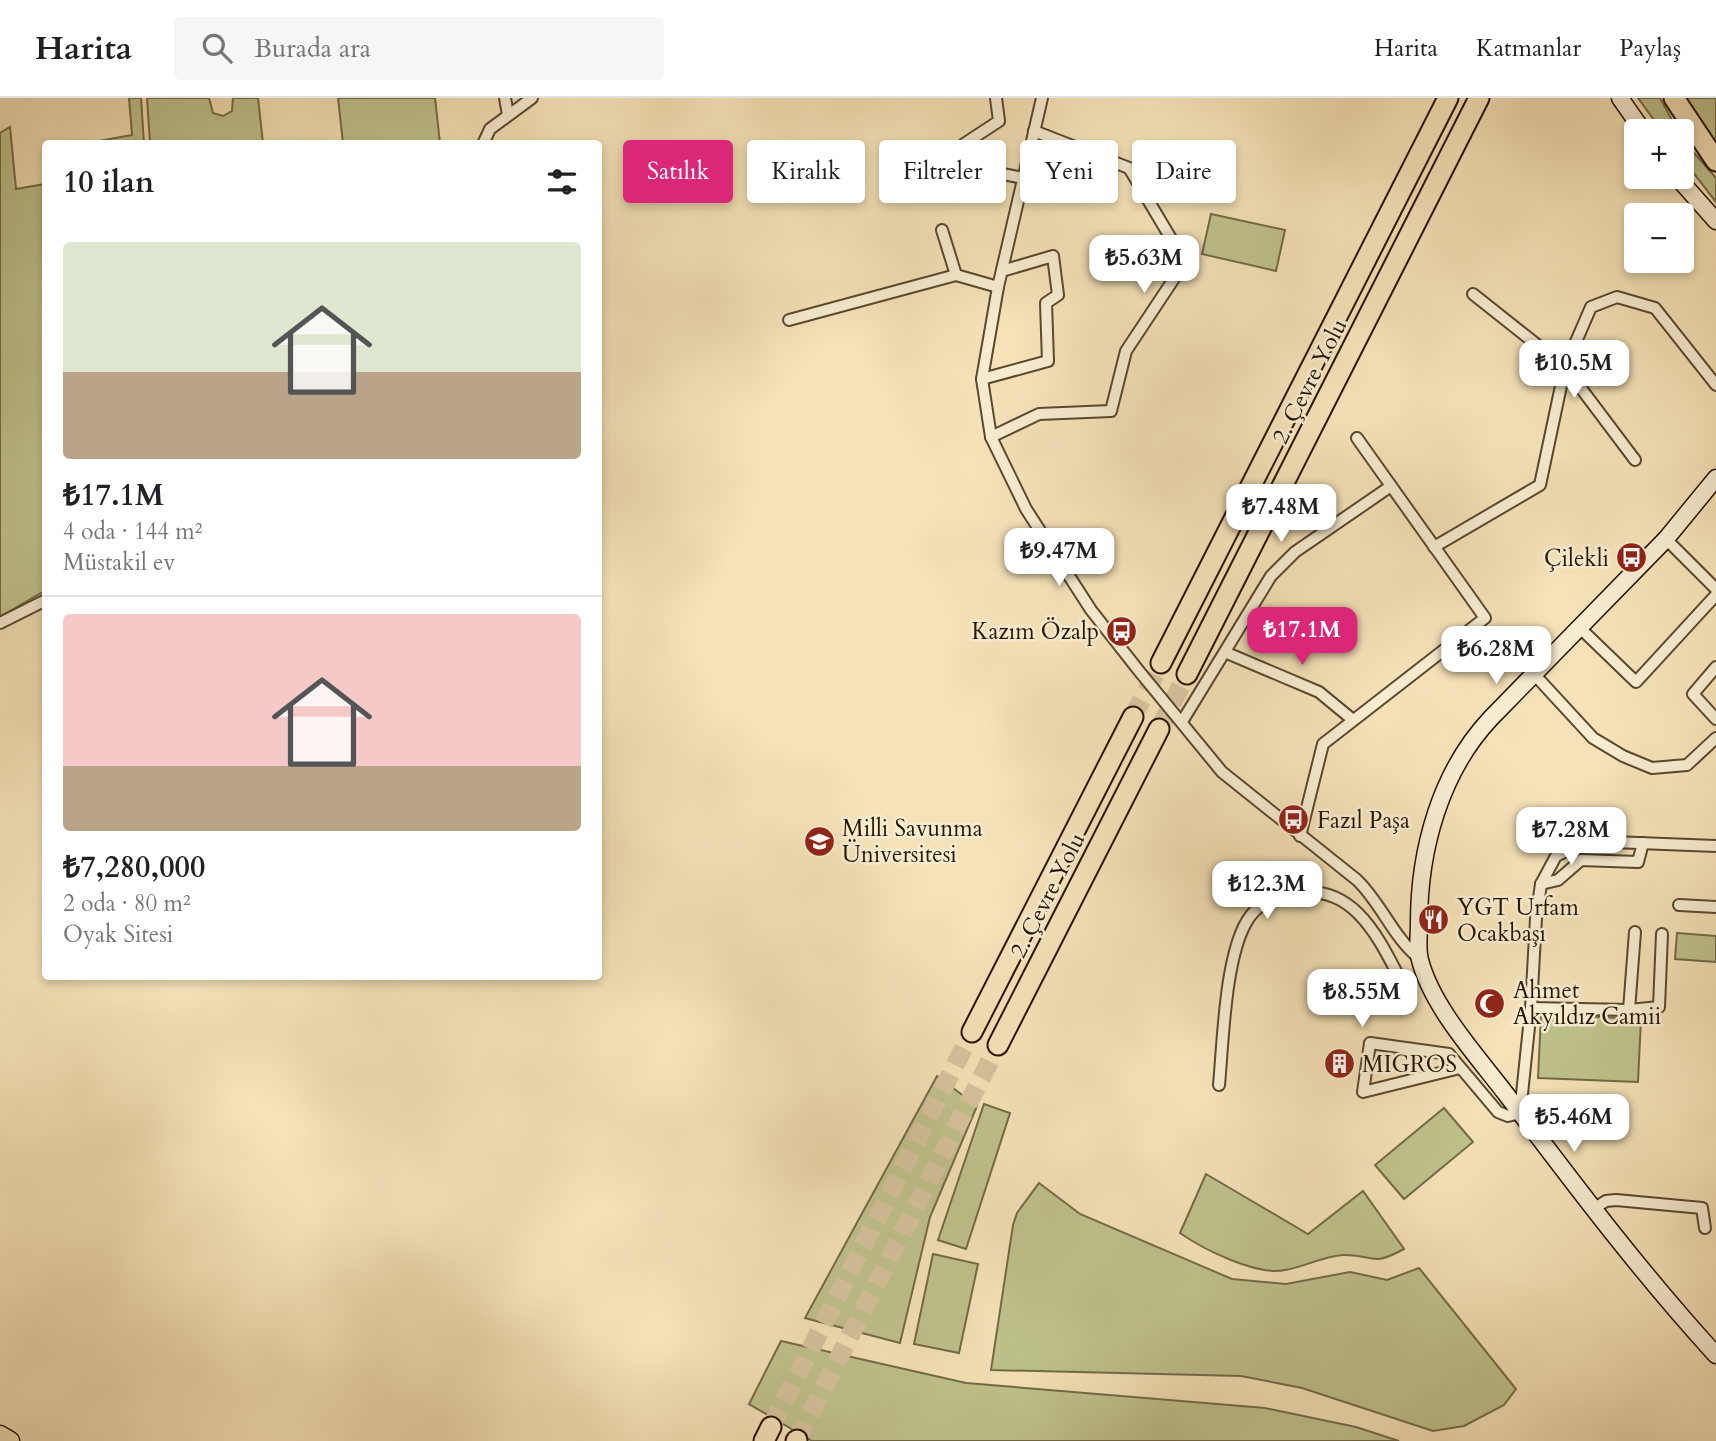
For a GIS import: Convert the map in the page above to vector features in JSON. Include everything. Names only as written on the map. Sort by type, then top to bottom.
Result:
[{"type":"highway","points":[[1674,98],[1716,161]]},
{"type":"highway","name":"2. Çevre Yolu","points":[[1161,663],[1446,102]]},
{"type":"highway","name":"2. Çevre Yolu","points":[[1187,674],[1476,104]]},
{"type":"highway","name":"2. Çevre Yolu","points":[[972,1032],[1133,717]]},
{"type":"highway","name":"2. Çevre Yolu","points":[[998,1045],[1158,729]]},
{"type":"main road","points":[[1620,98],[1635,119]]},
{"type":"main road","points":[[1688,189],[1716,221]]},
{"type":"main road","points":[[1714,486],[1666,539],[1481,728],[1441,797],[1419,901],[1419,958],[1433,992],[1520,1113],[1671,1306],[1716,1356]]},
{"type":"main road","points":[[0,1435],[10,1441]]},
{"type":"street","points":[[505,98],[508,115]]},
{"type":"street","points":[[485,140],[490,129],[532,98]]},
{"type":"street","points":[[996,98],[999,121],[964,144],[973,168],[1020,177]]},
{"type":"street","points":[[1032,140],[1041,98]]},
{"type":"street","points":[[991,437],[1039,414],[1111,411],[1126,351],[1185,262],[1129,169],[1034,131]]},
{"type":"street","points":[[1020,191],[998,287],[982,379],[991,437],[1026,509],[1091,610],[1183,720],[1222,772],[1368,892],[1408,949],[1419,958]]},
{"type":"street","points":[[942,230],[956,275]]},
{"type":"street","points":[[982,379],[1048,361],[1046,303],[1058,295],[1053,256],[1002,271]]},
{"type":"street","points":[[789,320],[956,275],[998,287]]},
{"type":"street","points":[[1473,294],[1565,367],[1635,460]]},
{"type":"street","points":[[1434,547],[1540,485],[1565,367],[1591,307],[1617,297],[1655,308],[1716,386]]},
{"type":"street","points":[[1300,836],[1323,744],[1485,618],[1357,438]]},
{"type":"street","points":[[1183,720],[1227,653],[1271,576],[1295,552],[1391,486]]},
{"type":"street","points":[[1666,539],[1716,589]]},
{"type":"street","points":[[1579,627],[1636,682],[1716,595]]},
{"type":"street","points":[[0,623],[42,602]]},
{"type":"street","points":[[1227,653],[1320,692],[1353,720]]},
{"type":"street","points":[[1716,667],[1693,694],[1716,719]]},
{"type":"street","points":[[1534,674],[1593,738],[1623,756],[1652,768],[1687,765],[1716,738]]},
{"type":"street","points":[[1460,1068],[1363,1091],[1370,1042],[1449,1054],[1498,1112],[1508,1116],[1520,1113],[1531,1008],[1536,918],[1541,884],[1556,856],[1587,841],[1716,846]]},
{"type":"street","points":[[1541,884],[1558,880],[1581,859],[1638,862],[1643,843]]},
{"type":"street","points":[[1219,1085],[1237,946],[1247,921],[1261,905],[1273,898],[1296,893],[1335,897],[1351,905],[1370,925],[1409,996],[1360,992]]},
{"type":"street","points":[[1679,905],[1716,907]]},
{"type":"street","points":[[1629,1010],[1635,933]]},
{"type":"street","points":[[1531,1008],[1629,1010],[1659,1007],[1662,934]]},
{"type":"street","points":[[1593,1209],[1606,1200],[1702,1208],[1705,1228]]},
{"type":"green space","points":[[129,98],[141,98],[144,140],[104,140],[132,135]]},
{"type":"green space","points":[[147,98],[209,98],[213,113],[223,116],[232,111],[233,98],[258,98],[263,140],[150,140]]},
{"type":"green space","points":[[338,98],[435,98],[440,140],[343,140]]},
{"type":"green space","points":[[1638,98],[1660,98],[1671,119],[1653,119]]},
{"type":"green space","points":[[1683,98],[1716,98],[1716,146]]},
{"type":"green space","points":[[10,127],[16,189],[42,185],[42,592],[0,617],[0,133]]},
{"type":"green space","points":[[1694,153],[1716,178],[1716,202],[1694,174]]},
{"type":"green space","points":[[1211,214],[1285,230],[1276,271],[1202,254]]},
{"type":"green space","points":[[1677,933],[1716,936],[1716,962],[1675,959]]},
{"type":"green space","points":[[1541,1014],[1641,1019],[1638,1082],[1538,1078]]},
{"type":"green space","points":[[937,1076],[977,1106],[930,1217],[900,1343],[805,1318]]},
{"type":"green space","points":[[984,1104],[1010,1113],[966,1249],[938,1240]]},
{"type":"green space","points":[[1444,1108],[1473,1142],[1404,1199],[1375,1165]]},
{"type":"green space","points":[[1206,1174],[1308,1234],[1363,1191],[1404,1249],[1384,1258],[1343,1255],[1292,1269],[1273,1271],[1230,1260],[1180,1233]]},
{"type":"green space","points":[[1039,1183],[1080,1214],[1232,1279],[1286,1284],[1350,1272],[1387,1280],[1419,1268],[1516,1389],[1504,1405],[1464,1426],[1433,1431],[1302,1388],[1241,1376],[991,1370],[1013,1225],[1017,1213]]},
{"type":"green space","points":[[933,1254],[978,1264],[959,1353],[914,1344]]},
{"type":"green space","points":[[781,1341],[966,1383],[1265,1408],[1356,1427],[1399,1441],[812,1441],[749,1404]]},
{"type":"tunnel","points":[[1133,717],[1161,663]]},
{"type":"tunnel","points":[[1159,729],[1187,674]]},
{"type":"tunnel","points":[[771,1427],[972,1032]]},
{"type":"tunnel","points":[[797,1440],[998,1045]]},
{"type":"place","name":"Çilekli","points":[[1632,558]]},
{"type":"place","name":"Kazım Özalp","points":[[1122,631]]},
{"type":"place","name":"Fazıl Paşa","points":[[1294,820]]},
{"type":"place","name":"Milli Savunma Üniversitesi","points":[[819,841]]},
{"type":"place","name":"YGT Urfam Ocakbaşı","points":[[1434,920]]},
{"type":"place","name":"Ahmet Akyıldız Camii","points":[[1490,1003]]},
{"type":"place","name":"MIGROS","points":[[1339,1064]]}]
